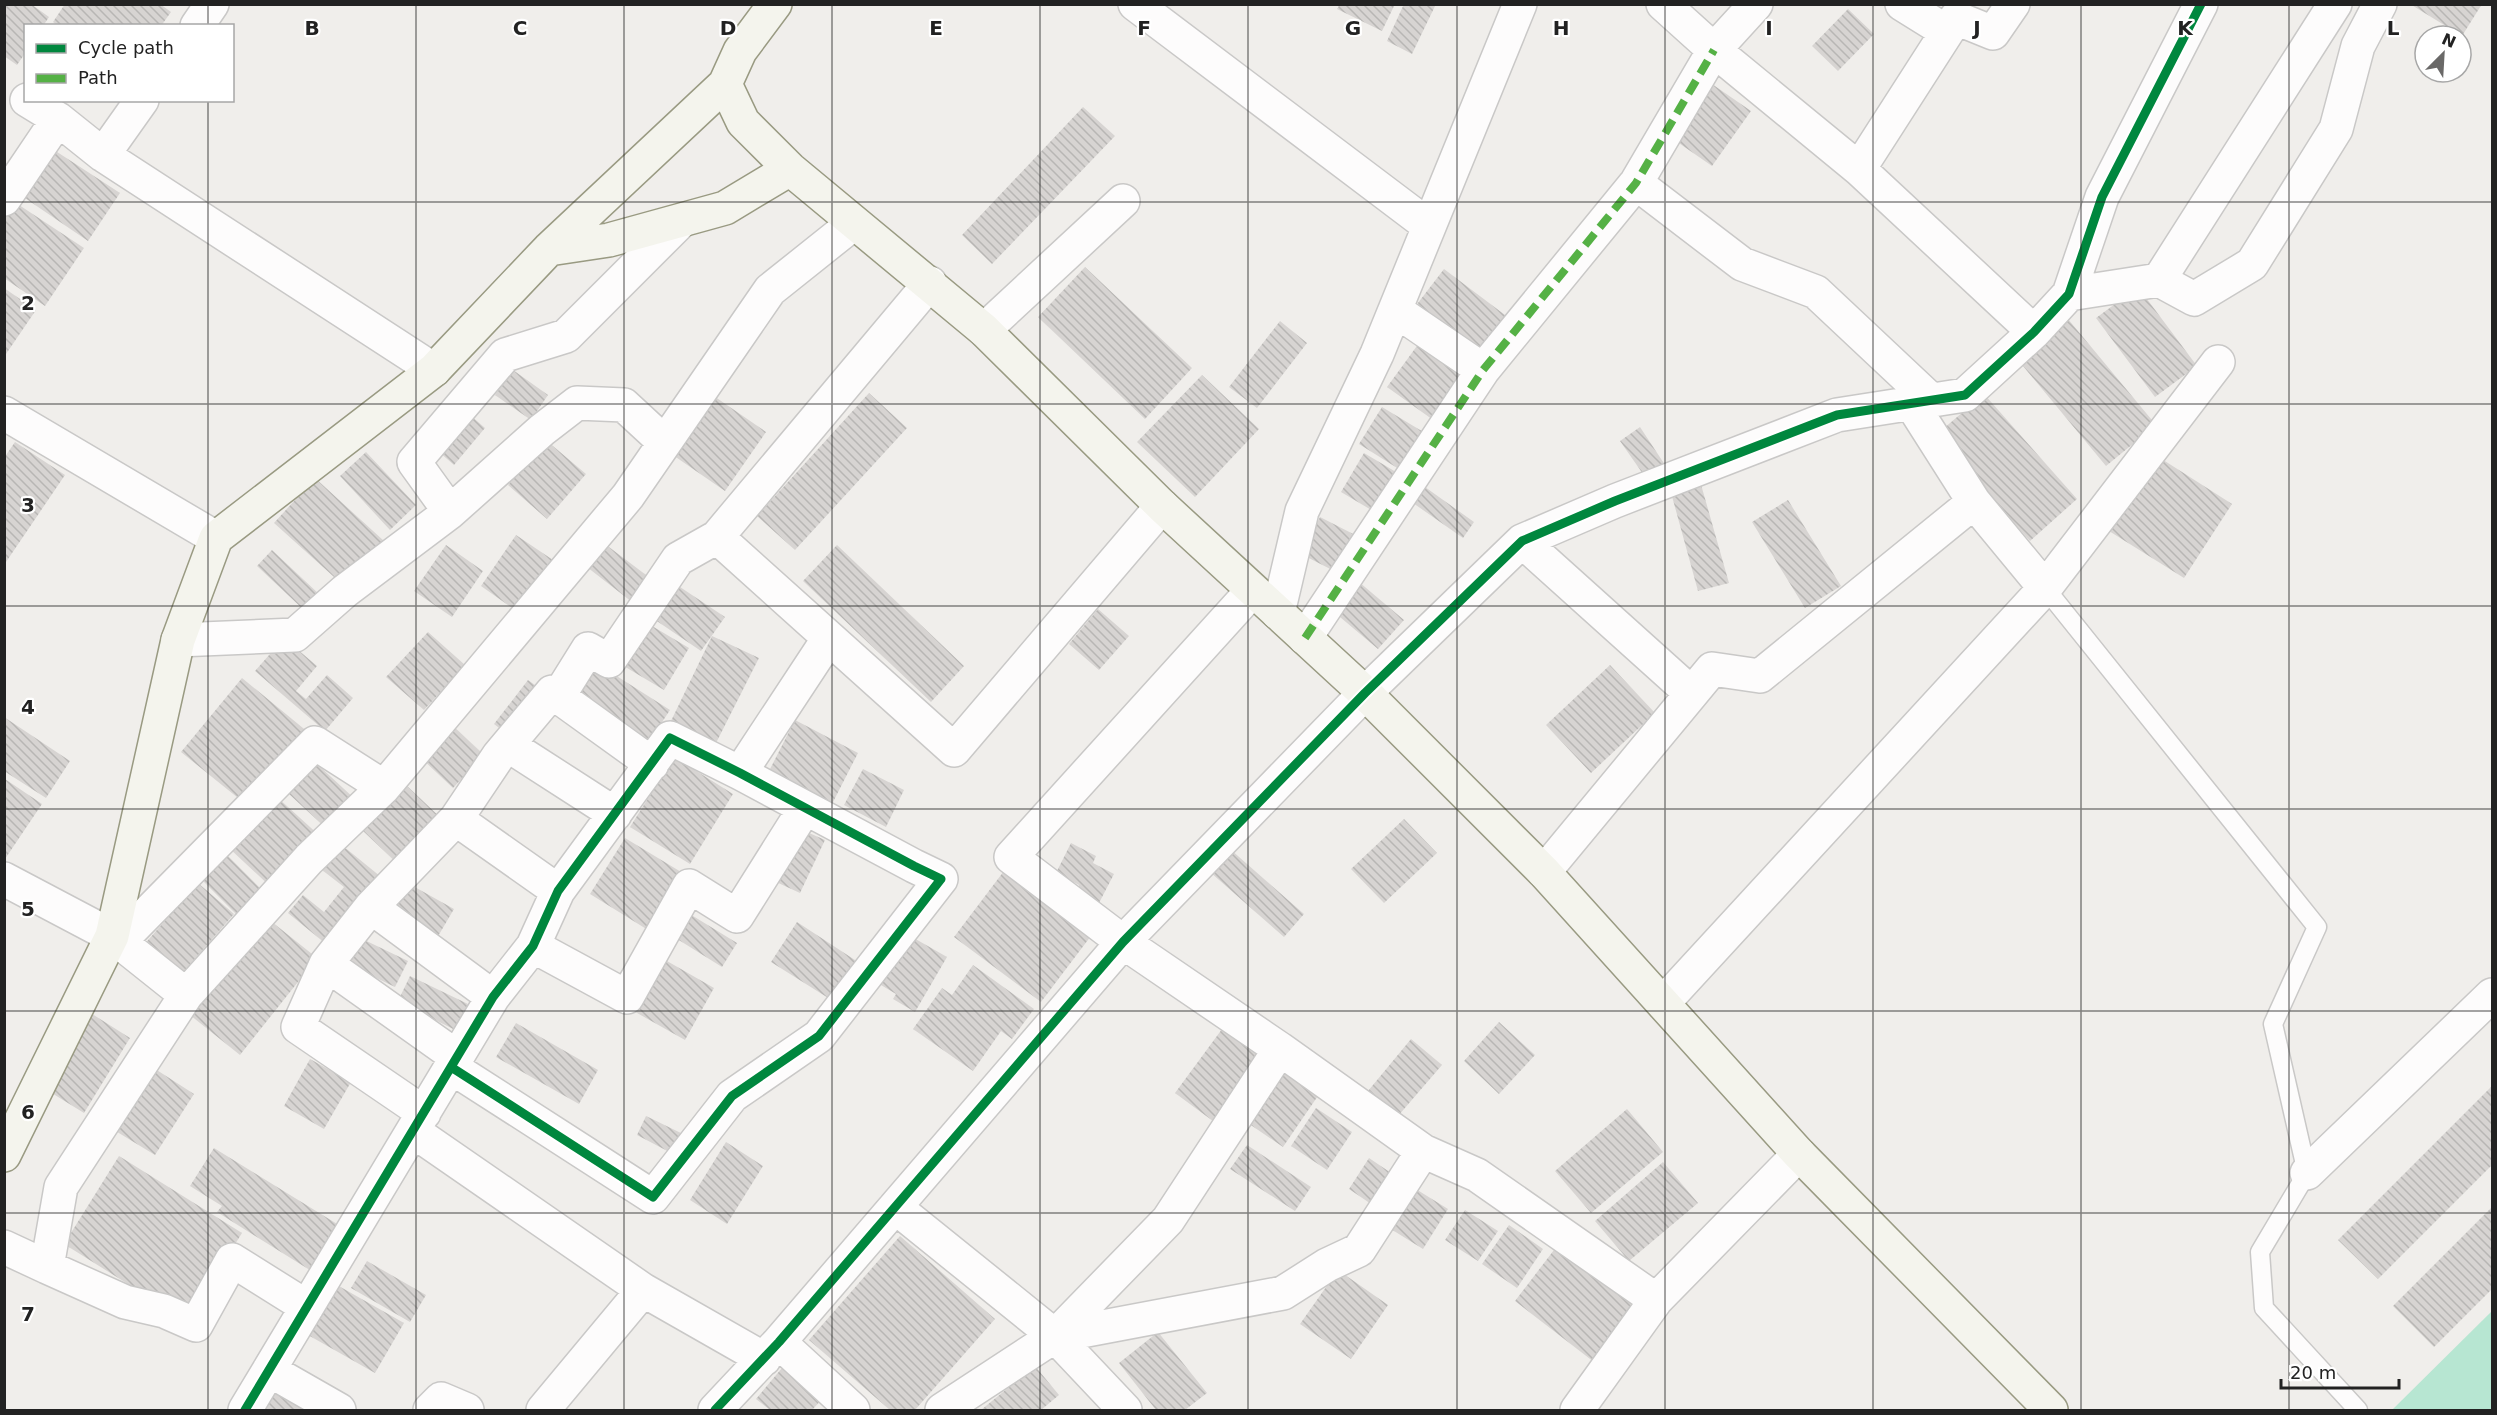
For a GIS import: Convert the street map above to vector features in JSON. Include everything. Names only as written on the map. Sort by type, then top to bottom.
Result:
[{"type":"main road","points":[[4,1155],[115,939],[178,640],[216,537],[434,370],[549,249],[725,84],[740,51],[775,4]]},
{"type":"main road","points":[[725,84],[743,122],[789,169],[930,283],[984,330],[1162,507],[1365,693],[1544,872],[1798,1154],[2051,1410]]},
{"type":"main road","points":[[549,249],[609,240],[725,208],[789,169]]},
{"type":"street","points":[[198,24],[212,4]]},
{"type":"street","points":[[1135,4],[1429,226]]},
{"type":"street","points":[[1278,614],[1302,511],[1377,354],[1520,4]]},
{"type":"street","points":[[1663,4],[1714,50],[1859,169],[2034,332]]},
{"type":"street","points":[[1305,638],[1483,370],[1636,183],[1714,50],[1756,4]]},
{"type":"street","points":[[1902,4],[1947,32]]},
{"type":"street","points":[[1859,169],[1956,18],[1993,33],[2013,4]]},
{"type":"street","points":[[716,1410],[772,1351],[1123,942],[1365,693],[1522,541],[1616,501],[1837,415],[1965,395],[2034,332],[2069,294],[2102,197],[2201,4]]},
{"type":"street","points":[[2159,280],[2335,4]]},
{"type":"street","points":[[2069,294],[2159,280],[2194,299],[2252,264],[2336,129],[2358,46],[2380,4]]},
{"type":"street","points":[[4,86],[24,99]]},
{"type":"street","points":[[29,102],[58,119],[103,155],[434,370]]},
{"type":"street","points":[[103,155],[141,102]]},
{"type":"street","points":[[4,199],[58,119]]},
{"type":"street","points":[[1636,183],[1742,264],[1816,292],[1921,401],[1974,502],[2045,588]]},
{"type":"street","points":[[984,330],[1122,201]]},
{"type":"street","points":[[450,512],[414,462],[505,355],[566,336],[681,221]]},
{"type":"street","points":[[47,1267],[61,1187],[186,995],[309,859],[384,787],[627,496],[770,290],[854,223]]},
{"type":"street","points":[[558,697],[588,649],[609,661],[678,560],[717,537],[930,283]]},
{"type":"street","points":[[1395,310],[1483,370]]},
{"type":"street","points":[[1663,1003],[2045,588],[2218,362]]},
{"type":"street","points":[[178,640],[295,635],[345,591],[450,512],[542,430],[577,403],[624,405],[664,442]]},
{"type":"street","points":[[4,413],[216,537]]},
{"type":"street","points":[[1544,872],[1712,669],[1760,676],[1974,502]]},
{"type":"street","points":[[717,537],[954,750],[1162,507]]},
{"type":"street","points":[[1522,541],[1692,693]]},
{"type":"street","points":[[1252,591],[1011,857],[1123,942],[1280,1049],[1423,1151],[1478,1175],[1656,1300]]},
{"type":"street","points":[[740,773],[828,638]]},
{"type":"street","points":[[652,764],[552,692],[508,745],[456,819],[371,907],[326,964],[298,1027],[419,1122],[643,1290],[772,1351],[853,1410]]},
{"type":"street","points":[[245,1410],[419,1122],[454,1062],[493,997],[533,946],[558,891],[670,738],[914,867],[941,879],[819,1036],[732,1096],[653,1197],[454,1062],[326,964]]},
{"type":"street","points":[[115,939],[315,744],[384,787]]},
{"type":"street","points":[[508,745],[615,814]]},
{"type":"street","points":[[533,946],[627,997],[689,886],[737,916],[805,808]]},
{"type":"street","points":[[456,819],[558,891]]},
{"type":"street","points":[[4,879],[115,939],[186,995]]},
{"type":"street","points":[[371,907],[493,997]]},
{"type":"street","points":[[2307,1173],[2493,995]]},
{"type":"street","points":[[942,1410],[1055,1336],[1168,1220],[1280,1049]]},
{"type":"street","points":[[1055,1336],[1283,1293],[1327,1265],[1359,1250],[1423,1151]]},
{"type":"street","points":[[1577,1410],[1656,1300],[1798,1154]]},
{"type":"street","points":[[895,1207],[1055,1336],[1125,1410]]},
{"type":"street","points":[[4,1247],[125,1302],[164,1311],[196,1325],[232,1260],[307,1307]]},
{"type":"street","points":[[543,1410],[643,1290]]},
{"type":"street","points":[[269,1370],[339,1410]]},
{"type":"street","points":[[430,1410],[441,1399],[467,1410]]},
{"type":"lane","points":[[2045,588],[2317,927],[2273,1024],[2307,1173],[2260,1252],[2264,1308],[2358,1410]]},
{"type":"green space","points":[[2492,1311],[2492,1410],[2392,1410]]},
{"type":"building","points":[[4,4],[31,4],[49,17],[44,24],[24,24],[24,55],[17,65],[4,56]]},
{"type":"building","points":[[65,4],[160,4],[171,12],[162,24],[56,24],[53,22]]},
{"type":"building","points":[[1340,4],[1395,4],[1382,31],[1337,9]]},
{"type":"building","points":[[1404,4],[1436,4],[1412,54],[1387,41]]},
{"type":"building","points":[[2410,4],[2482,4],[2470,24],[2442,24]]},
{"type":"building","points":[[1848,9],[1874,34],[1838,71],[1812,46]]},
{"type":"building","points":[[1712,84],[1751,111],[1712,166],[1673,139]]},
{"type":"building","points":[[1083,107],[1115,136],[992,264],[962,235]]},
{"type":"building","points":[[51,148],[120,193],[88,241],[19,194]]},
{"type":"building","points":[[10,199],[84,248],[45,306],[4,278],[4,208]]},
{"type":"building","points":[[1085,267],[1192,368],[1145,419],[1038,317]]},
{"type":"building","points":[[1444,269],[1509,318],[1476,361],[1411,312]]},
{"type":"building","points":[[2138,287],[2197,366],[2155,397],[2096,318]]},
{"type":"building","points":[[4,288],[36,310],[4,357]]},
{"type":"building","points":[[2068,319],[2156,425],[2106,466],[2018,360]]},
{"type":"building","points":[[1280,321],[1307,343],[1257,408],[1229,387]]},
{"type":"building","points":[[1422,339],[1471,374],[1436,422],[1387,387]]},
{"type":"building","points":[[513,370],[548,395],[531,420],[495,395]]},
{"type":"building","points":[[1202,375],[1259,429],[1195,497],[1137,442]]},
{"type":"building","points":[[708,392],[766,432],[725,491],[667,451]]},
{"type":"building","points":[[869,393],[907,428],[795,550],[757,516]]},
{"type":"building","points":[[1984,394],[2077,499],[2030,541],[1936,435]]},
{"type":"building","points":[[1382,407],[1425,433],[1402,471],[1359,444]]},
{"type":"building","points":[[469,414],[485,428],[454,465],[438,451]]},
{"type":"building","points":[[1640,427],[1669,471],[1650,484],[1620,441]]},
{"type":"building","points":[[547,441],[586,474],[547,519],[508,485]]},
{"type":"building","points":[[15,442],[65,475],[4,565],[4,458]]},
{"type":"building","points":[[366,452],[416,505],[390,530],[340,476]]},
{"type":"building","points":[[1364,453],[1396,472],[1373,511],[1341,492]]},
{"type":"building","points":[[2157,456],[2232,504],[2184,578],[2109,531]]},
{"type":"building","points":[[315,478],[384,541],[343,585],[274,523]]},
{"type":"building","points":[[1700,481],[1729,583],[1698,591],[1670,489]]},
{"type":"building","points":[[1425,487],[1474,522],[1463,538],[1413,503]]},
{"type":"building","points":[[1788,500],[1841,586],[1805,608],[1752,522]]},
{"type":"building","points":[[1320,517],[1361,538],[1342,575],[1301,554]]},
{"type":"building","points":[[516,535],[553,560],[518,612],[481,586]]},
{"type":"building","points":[[601,541],[650,578],[632,602],[583,564]]},
{"type":"building","points":[[446,545],[483,571],[452,617],[414,591]]},
{"type":"building","points":[[837,545],[964,666],[931,702],[803,581]]},
{"type":"building","points":[[272,550],[320,595],[305,611],[257,566]]},
{"type":"building","points":[[668,579],[725,617],[701,651],[645,613]]},
{"type":"building","points":[[1359,582],[1404,620],[1378,649],[1334,612]]},
{"type":"building","points":[[1098,609],[1129,636],[1099,670],[1069,644]]},
{"type":"building","points":[[647,623],[689,648],[664,690],[622,665]]},
{"type":"building","points":[[428,632],[465,665],[424,710],[386,677]]},
{"type":"building","points":[[712,636],[759,658],[715,745],[670,723]]},
{"type":"building","points":[[284,638],[317,666],[296,691],[306,699],[327,675],[353,698],[325,731],[255,671]]},
{"type":"building","points":[[590,659],[670,710],[647,745],[568,695]]},
{"type":"building","points":[[1610,665],[1655,713],[1591,773],[1546,725]]},
{"type":"building","points":[[242,678],[309,733],[248,806],[181,752]]},
{"type":"building","points":[[528,680],[546,693],[511,737],[494,724]]},
{"type":"building","points":[[4,717],[70,761],[46,798],[4,771]]},
{"type":"building","points":[[795,720],[858,753],[832,804],[769,771]]},
{"type":"building","points":[[450,723],[484,755],[453,788],[419,756]]},
{"type":"building","points":[[674,757],[733,794],[690,864],[630,827]]},
{"type":"building","points":[[317,764],[356,800],[328,830],[289,794]]},
{"type":"building","points":[[863,769],[904,790],[886,827],[844,805]]},
{"type":"building","points":[[5,779],[42,804],[5,859]]},
{"type":"building","points":[[405,784],[443,820],[400,866],[362,830]]},
{"type":"building","points":[[277,797],[321,837],[273,889],[229,848]]},
{"type":"building","points":[[1404,819],[1437,853],[1384,903],[1351,869]]},
{"type":"building","points":[[798,828],[825,840],[800,893],[774,881]]},
{"type":"building","points":[[625,838],[691,878],[656,935],[590,894]]},
{"type":"building","points":[[1071,843],[1096,856],[1093,863],[1114,874],[1099,903],[1077,891],[1079,885],[1056,873]]},
{"type":"building","points":[[343,846],[386,881],[331,948],[288,913],[303,895],[324,912],[344,887],[322,870]]},
{"type":"building","points":[[1230,849],[1304,914],[1284,937],[1210,872]]},
{"type":"building","points":[[225,853],[265,893],[240,918],[199,877]]},
{"type":"building","points":[[1007,867],[1094,932],[1041,1002],[954,937]]},
{"type":"building","points":[[404,881],[454,909],[437,938],[388,910]]},
{"type":"building","points":[[198,883],[234,914],[178,978],[142,947]]},
{"type":"building","points":[[680,908],[737,943],[722,967],[666,932]]},
{"type":"building","points":[[267,918],[317,958],[240,1055],[190,1015]]},
{"type":"building","points":[[797,922],[858,962],[833,1001],[771,962]]},
{"type":"building","points":[[905,933],[947,957],[915,1012],[893,999],[896,994],[876,982]]},
{"type":"building","points":[[352,934],[408,961],[395,987],[339,960]]},
{"type":"building","points":[[660,957],[714,988],[685,1040],[630,1009]]},
{"type":"building","points":[[973,965],[1034,1009],[1012,1039],[1001,1031],[973,1071],[913,1029],[942,988],[952,995]]},
{"type":"building","points":[[410,976],[468,1004],[455,1030],[398,1001]]},
{"type":"building","points":[[89,1012],[130,1038],[84,1113],[42,1087]]},
{"type":"building","points":[[1499,1022],[1535,1055],[1499,1094],[1464,1061]]},
{"type":"building","points":[[516,1023],[598,1070],[579,1104],[496,1057]]},
{"type":"building","points":[[1225,1025],[1266,1056],[1217,1124],[1175,1093]]},
{"type":"building","points":[[1411,1039],[1442,1065],[1398,1116],[1368,1091]]},
{"type":"building","points":[[310,1059],[351,1082],[324,1129],[284,1106]]},
{"type":"building","points":[[1282,1063],[1322,1090],[1283,1147],[1242,1119]]},
{"type":"building","points":[[149,1065],[194,1094],[155,1155],[109,1127]]},
{"type":"building","points":[[2492,1086],[2492,1165],[2378,1279],[2338,1240]]},
{"type":"building","points":[[1316,1108],[1352,1132],[1327,1170],[1291,1146]]},
{"type":"building","points":[[1627,1109],[1663,1152],[1591,1213],[1555,1171]]},
{"type":"building","points":[[646,1116],[685,1135],[675,1155],[637,1135]]},
{"type":"building","points":[[726,1142],[763,1166],[727,1224],[690,1200]]},
{"type":"building","points":[[1247,1145],[1311,1187],[1295,1211],[1230,1169]]},
{"type":"building","points":[[214,1148],[342,1227],[313,1272],[217,1212],[222,1206],[190,1186]]},
{"type":"building","points":[[119,1156],[242,1233],[187,1321],[64,1244]]},
{"type":"building","points":[[1369,1158],[1397,1177],[1377,1208],[1349,1189]]},
{"type":"building","points":[[1663,1162],[1698,1203],[1629,1261],[1595,1221]]},
{"type":"building","points":[[1411,1186],[1448,1209],[1423,1249],[1386,1226]]},
{"type":"building","points":[[2492,1207],[2492,1289],[2434,1347],[2393,1306]]},
{"type":"building","points":[[1465,1210],[1498,1231],[1478,1261],[1445,1240]]},
{"type":"building","points":[[1509,1225],[1543,1249],[1517,1288],[1482,1264]]},
{"type":"building","points":[[900,1236],[995,1319],[915,1410],[890,1410],[809,1340]]},
{"type":"building","points":[[1557,1246],[1636,1307],[1594,1362],[1515,1301]]},
{"type":"building","points":[[367,1261],[426,1295],[410,1322],[351,1288]]},
{"type":"building","points":[[1338,1270],[1388,1305],[1351,1359],[1300,1324]]},
{"type":"building","points":[[337,1285],[404,1323],[375,1373],[308,1335]]},
{"type":"building","points":[[1158,1332],[1207,1393],[1185,1410],[1156,1410],[1119,1363]]},
{"type":"building","points":[[787,1362],[826,1395],[812,1410],[770,1410],[756,1399]]},
{"type":"building","points":[[1035,1366],[1059,1395],[1041,1410],[981,1410]]},
{"type":"building","points":[[277,1388],[315,1410],[263,1410]]},
{"type":"marked path","points":[[1305,638],[1483,370],[1636,183],[1714,50]]},
{"type":"cycle path","points":[[715,1410],[779,1342],[1123,942],[1365,693],[1522,541],[1615,501],[1837,415],[1965,395],[2034,332],[2069,294],[2102,197],[2201,4]]},
{"type":"cycle path","points":[[245,1410],[493,997],[533,946],[558,891],[670,738],[941,879],[819,1036],[732,1096],[653,1197],[451,1067]]}]
